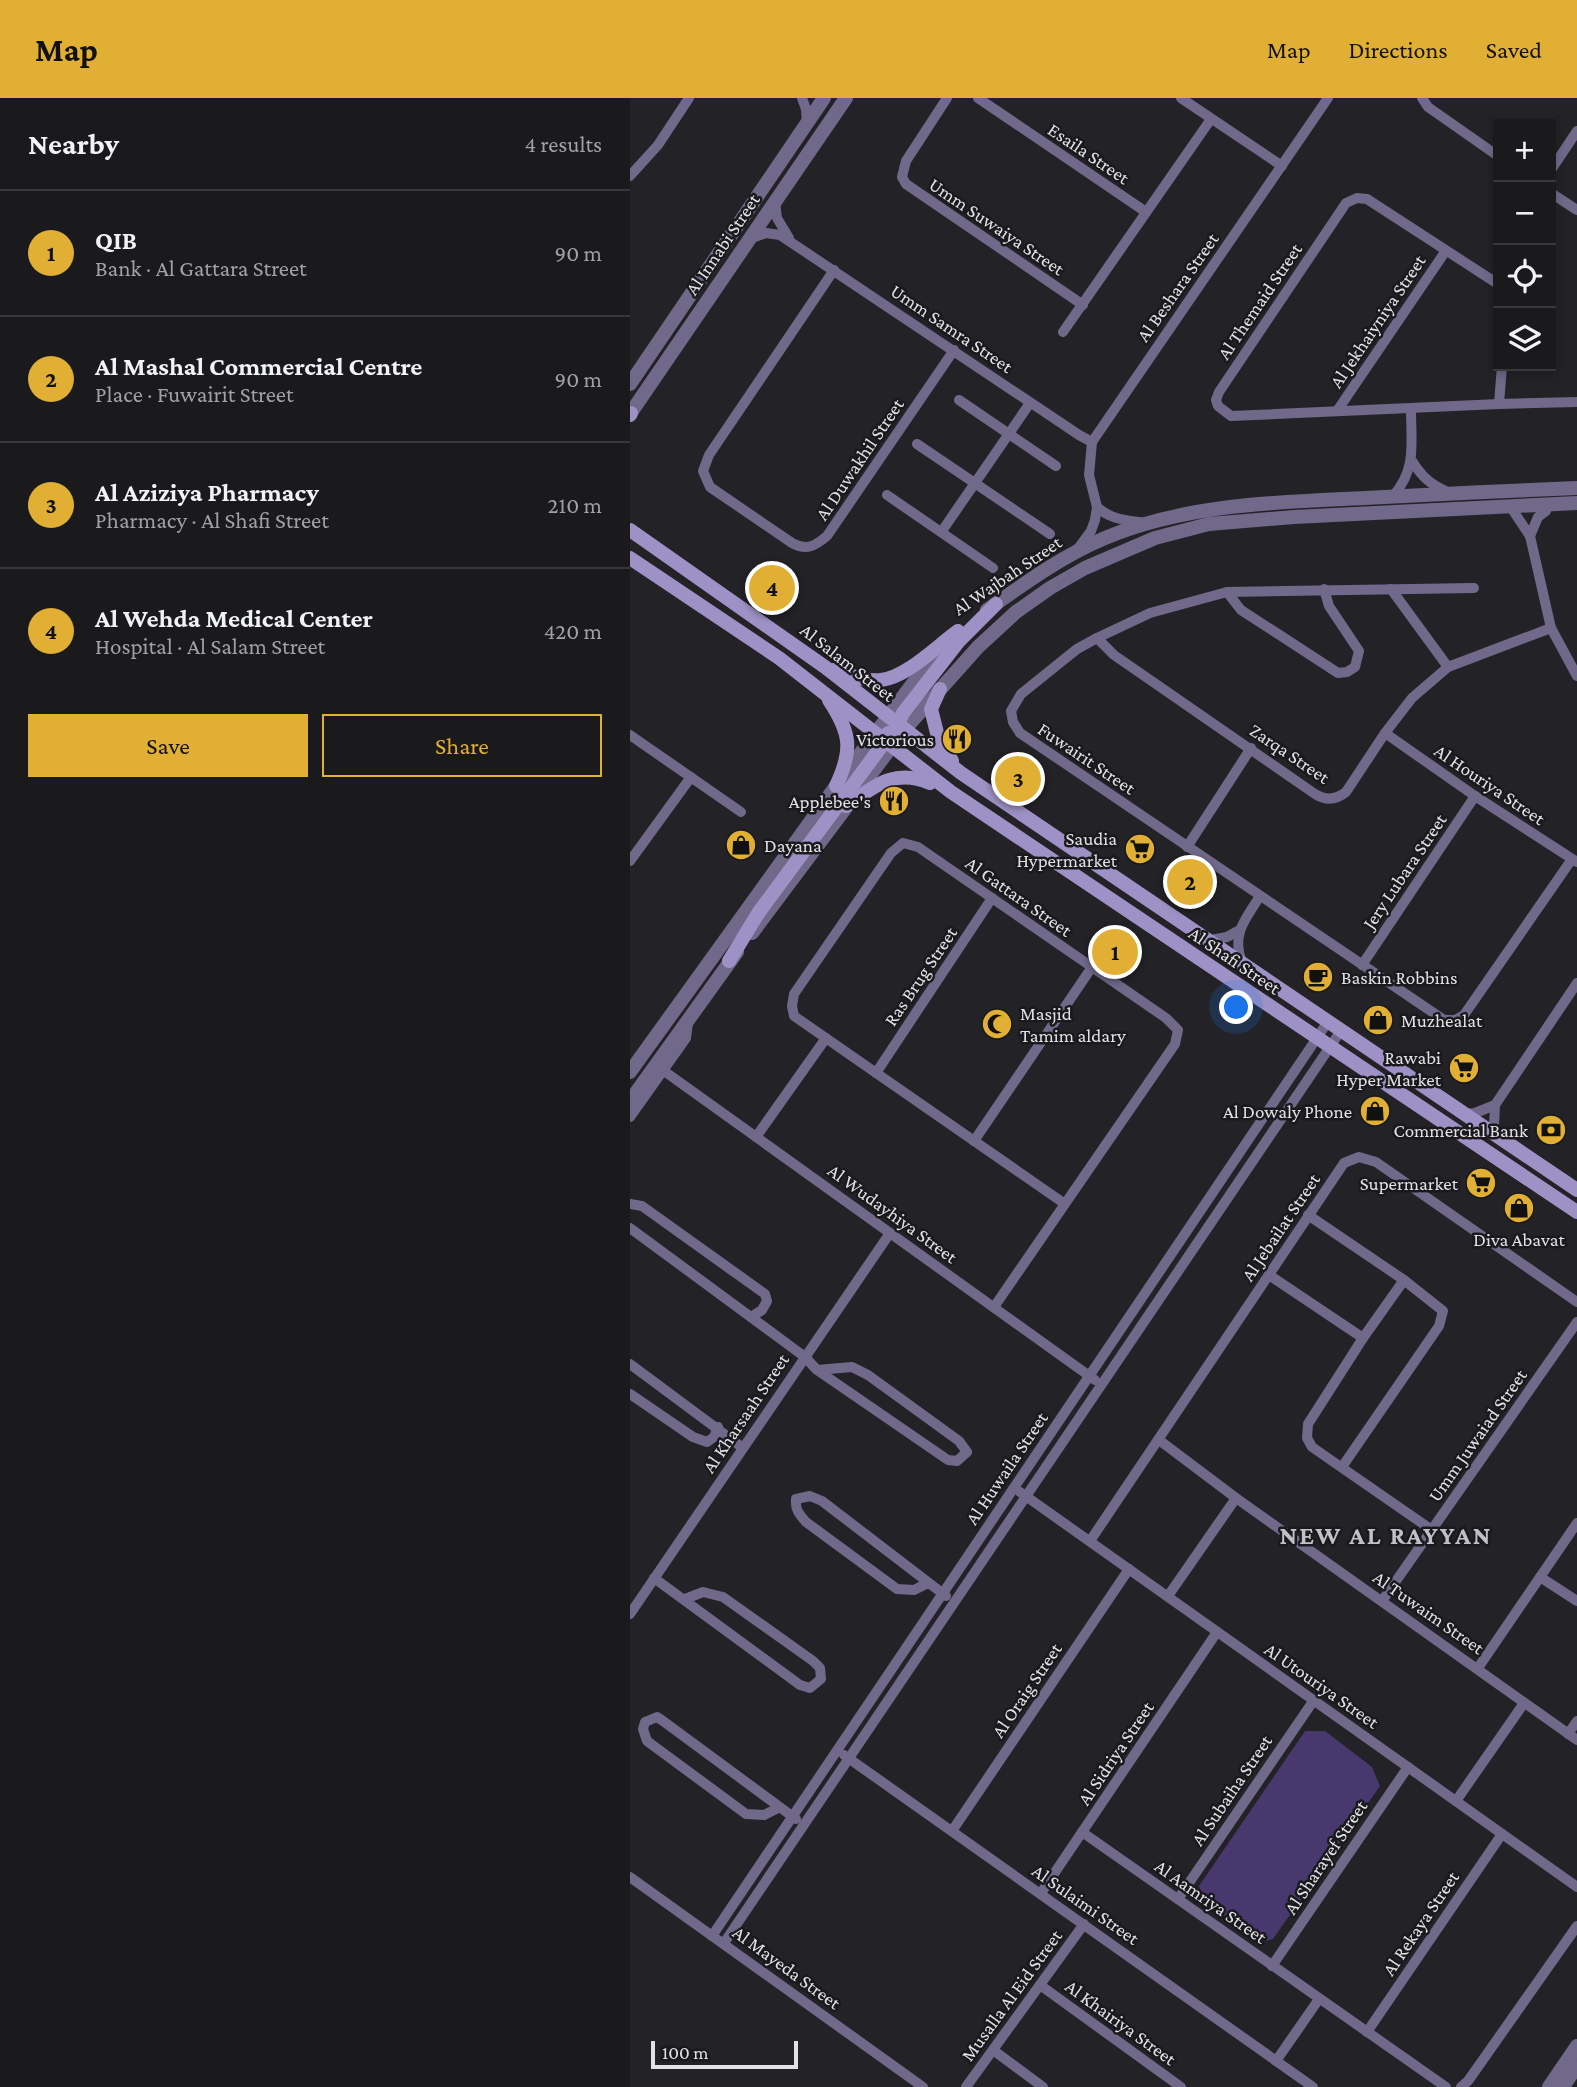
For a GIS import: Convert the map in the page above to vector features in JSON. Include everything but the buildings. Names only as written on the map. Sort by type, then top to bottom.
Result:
[{"type":"main road","name":"Al Salam Street","points":[[630,530],[825,667],[891,731]]},
{"type":"main road","name":"Al Salam Street","points":[[630,558],[822,690],[891,731]]},
{"type":"main road","points":[[729,961],[759,912],[903,713],[959,641],[996,604]]},
{"type":"main road","points":[[825,667],[865,680],[880,680],[908,669],[958,631]]},
{"type":"main road","points":[[779,658],[808,671],[966,784],[1016,813],[1030,818]]},
{"type":"main road","points":[[940,689],[931,709],[934,727],[945,752],[961,773]]},
{"type":"main road","points":[[822,690],[846,731],[847,760],[836,786]]},
{"type":"main road","name":"Al Shafi Street","points":[[891,731],[1030,818],[1575,1187]]},
{"type":"main road","name":"Al Shafi Street","points":[[891,731],[951,792],[1577,1212]]},
{"type":"main road","points":[[846,806],[876,785],[895,777],[912,776],[951,792]]},
{"type":"street","points":[[630,176],[658,145],[689,98]]},
{"type":"street","points":[[802,98],[807,123]]},
{"type":"street","name":"Al Innabi Street","points":[[632,379],[824,98]]},
{"type":"street","name":"Al Innabi Street","points":[[630,414],[846,98]]},
{"type":"street","name":"Umm Suwaiya Street","points":[[947,98],[906,161],[902,177],[906,184],[912,191],[1083,305]]},
{"type":"street","name":"Esaila Street","points":[[978,98],[1146,212]]},
{"type":"street","points":[[1181,98],[1282,166]]},
{"type":"street","name":"Al Beshara Street","points":[[1092,442],[1328,98]]},
{"type":"street","points":[[1422,98],[1428,107],[1493,152]]},
{"type":"street","points":[[1063,331],[1211,119]]},
{"type":"street","points":[[1556,162],[1577,131]]},
{"type":"street","points":[[1556,196],[1577,211]]},
{"type":"street","name":"Al Themaid Street","points":[[1493,281],[1367,199],[1357,198],[1346,202],[1216,400],[1222,411],[1231,416],[1577,402]]},
{"type":"street","name":"Umm Samra Street","points":[[775,201],[779,224],[793,243]]},
{"type":"street","name":"Umm Samra Street","points":[[749,239],[773,233],[793,243],[1092,442]]},
{"type":"street","name":"Al Jekhaiyniya Street","points":[[1338,411],[1446,252]]},
{"type":"street","name":"Al Duwakhil Street","points":[[834,270],[709,455],[702,471],[710,487],[792,543],[811,548],[827,536],[954,350]]},
{"type":"street","points":[[1499,404],[1502,371]]},
{"type":"street","points":[[959,400],[1056,466]]},
{"type":"street","points":[[942,531],[1030,402]]},
{"type":"street","points":[[1393,496],[1408,474],[1412,461],[1411,409]]},
{"type":"street","points":[[1077,551],[1091,531],[1097,507],[1089,475],[1092,442]]},
{"type":"street","points":[[917,443],[1050,534]]},
{"type":"street","points":[[1412,461],[1421,476],[1435,487],[1451,493]]},
{"type":"street","name":"Al Wajbah Street","points":[[630,1101],[729,961],[767,915],[846,806],[891,731],[923,670],[958,631],[1045,569],[1077,551],[1147,523],[1192,513],[1278,502],[1577,488]]},
{"type":"street","points":[[887,495],[993,568]]},
{"type":"street","name":"Al Wajbah Street","points":[[1395,514],[1577,503]]},
{"type":"street","points":[[1097,507],[1116,519],[1147,523]]},
{"type":"street","name":"Al Wajbah Street","points":[[630,1072],[836,786],[891,731],[940,689],[978,646],[1016,612],[1050,588],[1085,568],[1155,538],[1209,524],[1294,517],[1577,510]]},
{"type":"street","points":[[1530,536],[1538,517],[1546,511]]},
{"type":"street","points":[[1514,512],[1530,536],[1551,628],[1577,676]]},
{"type":"street","name":"Fuwairit Street","points":[[1475,587],[1227,592],[1150,613],[1077,649],[1021,694],[1011,711],[1013,722],[1020,733],[1444,1020],[1455,1020],[1464,1015],[1574,860]]},
{"type":"street","points":[[1227,592],[1241,610],[1338,673],[1347,672],[1355,667],[1359,651],[1329,606],[1324,589]]},
{"type":"street","points":[[1391,589],[1448,667]]},
{"type":"street","name":"Zarqa Street","points":[[1097,638],[1114,655],[1315,794],[1334,799],[1346,792],[1412,698],[1448,667],[1551,628]]},
{"type":"street","name":"Al Houriya Street","points":[[1385,733],[1574,860]]},
{"type":"street","points":[[630,735],[741,812]]},
{"type":"street","points":[[1187,846],[1251,748]]},
{"type":"street","points":[[630,861],[691,777]]},
{"type":"street","name":"Jery Lubara Street","points":[[1362,965],[1475,796]]},
{"type":"street","name":"Al Gattara Street","points":[[994,1307],[1065,1204],[1175,1044],[1178,1030],[1166,1018],[918,847],[903,843],[891,853],[794,994],[794,1016],[1065,1204]]},
{"type":"street","points":[[1241,960],[1237,944],[1238,931],[1260,896]]},
{"type":"street","name":"Ras Brug Street","points":[[876,1073],[992,898]]},
{"type":"street","points":[[1211,940],[1227,937],[1238,931]]},
{"type":"street","points":[[974,1141],[1092,967]]},
{"type":"street","points":[[1465,1114],[1486,1110],[1495,1105],[1577,983]]},
{"type":"street","name":"Al Wajbah Street","points":[[630,1117],[686,1038],[688,1020]]},
{"type":"street","name":"Al Huwaila Street","points":[[712,1936],[1329,1020]]},
{"type":"street","name":"Al Huwaila Street","points":[[724,1943],[1342,1029]]},
{"type":"street","points":[[756,1137],[826,1038]]},
{"type":"street","name":"Al Wudayhiya Street","points":[[664,1071],[1101,1384]]},
{"type":"street","points":[[1495,1105],[1496,1136]]},
{"type":"street","name":"Al Jebailat Street","points":[[1090,1542],[1344,1163],[1359,1157],[1376,1162],[1577,1302]]},
{"type":"street","points":[[1210,1198],[1222,1206]]},
{"type":"street","points":[[630,1204],[642,1206],[765,1294],[767,1301],[762,1310],[751,1317]]},
{"type":"street","points":[[1308,1215],[1404,1280],[1443,1311],[1443,1316],[1342,1467]]},
{"type":"street","points":[[630,1228],[805,1357],[817,1370],[948,1460],[957,1461],[967,1452],[959,1441],[868,1375],[852,1367],[817,1370]]},
{"type":"street","name":"Al Kharsaah Street","points":[[630,1614],[890,1233]]},
{"type":"street","points":[[1269,1275],[1363,1338]]},
{"type":"street","points":[[1404,1280],[1363,1338],[1306,1431],[1312,1447],[1432,1530]]},
{"type":"street","name":"Umm Juwaiad Street","points":[[1382,1601],[1577,1322]]},
{"type":"street","points":[[630,1364],[743,1448]]},
{"type":"street","points":[[630,1394],[693,1437],[707,1442],[714,1437],[718,1427]]},
{"type":"street","name":"Al Tuwaim Street","points":[[1158,1440],[1573,1737]]},
{"type":"street","name":"Al Utouriya Street","points":[[1014,1488],[1577,1888]]},
{"type":"street","points":[[928,1583],[914,1590],[897,1589],[806,1522],[798,1514],[796,1499],[810,1496],[822,1501],[955,1601]]},
{"type":"street","points":[[1168,1596],[1236,1498]]},
{"type":"street","points":[[1478,1668],[1573,1536],[1577,1523]]},
{"type":"street","name":"Al Oraig Street","points":[[952,1831],[1129,1569]]},
{"type":"street","points":[[1541,1577],[1577,1601]]},
{"type":"street","points":[[654,1578],[800,1685],[810,1688],[821,1679],[820,1668],[813,1661],[723,1597],[702,1592],[685,1599]]},
{"type":"street","name":"Al Sidriya Street","points":[[1041,1894],[1217,1632]]},
{"type":"street","name":"Al Subaiha Street","points":[[1178,1899],[1314,1700]]},
{"type":"street","points":[[1456,1801],[1524,1703]]},
{"type":"street","points":[[778,1808],[764,1815],[746,1814],[647,1741],[643,1729],[645,1723],[657,1717],[778,1808],[804,1824]]},
{"type":"street","points":[[1573,1737],[1577,1721]]},
{"type":"street","name":"Al Sulaimi Street","points":[[837,1750],[1313,2087]]},
{"type":"street","name":"Al Sharayef Street","points":[[1272,1966],[1408,1767]]},
{"type":"street","name":"Al Aamriya Street","points":[[1082,1832],[1446,2087]]},
{"type":"street","name":"Al Rekaya Street","points":[[1367,2032],[1502,1834]]},
{"type":"street","name":"Al Mayeda Street","points":[[630,1877],[923,2087]]},
{"type":"street","name":"Musalla Al Eid Street","points":[[966,2087],[1084,1924]]},
{"type":"street","points":[[1461,2087],[1468,2081],[1577,1926]]},
{"type":"street","name":"Al Khairiya Street","points":[[1040,1985],[1181,2087]]},
{"type":"street","points":[[1276,2061],[1319,1999]]},
{"type":"street","points":[[1549,2087],[1577,2046]]},
{"type":"street","points":[[993,2050],[1043,2087]]},
{"type":"street","points":[[1563,2087],[1577,2066]]},
{"type":"shaded area","points":[[1305,1731],[1325,1731],[1372,1767],[1380,1786],[1273,1939],[1258,1943],[1203,1902],[1199,1886]]},
{"type":"place","name":"Al Wehda Medical Center","points":[[772,588]]},
{"type":"place","name":"Victorious","points":[[957,739]]},
{"type":"place","name":"Al Aziziya Pharmacy","points":[[1018,779]]},
{"type":"place","name":"Applebee's","points":[[894,801]]},
{"type":"place","name":"Dayana","points":[[741,845]]},
{"type":"place","name":"Saudia Hypermarket","points":[[1140,849]]},
{"type":"place","name":"Al Mashal Commercial Centre","points":[[1190,882]]},
{"type":"place","name":"QIB","points":[[1115,952]]},
{"type":"place","name":"Baskin Robbins","points":[[1318,977]]},
{"type":"place","name":"Muzhealat","points":[[1378,1020]]},
{"type":"place","name":"Masjid Tamim aldary","points":[[997,1024]]},
{"type":"place","name":"Rawabi Hyper Market","points":[[1464,1068]]},
{"type":"place","name":"Al Dowaly Phone","points":[[1375,1111]]},
{"type":"place","name":"Commercial Bank","points":[[1551,1130]]},
{"type":"place","name":"Supermarket","points":[[1481,1183]]},
{"type":"place","name":"Diva Abavat","points":[[1519,1208]]},
{"type":"district","name":"NEW AL RAYYAN","points":[[1386,1535]]}]
